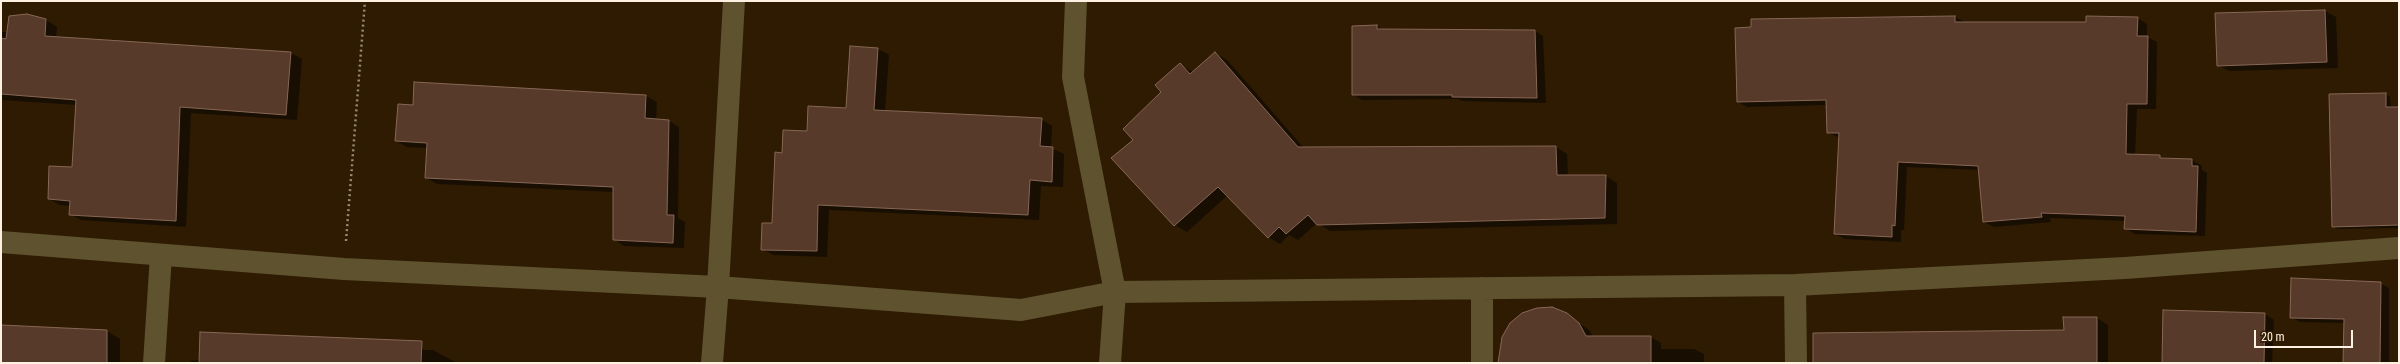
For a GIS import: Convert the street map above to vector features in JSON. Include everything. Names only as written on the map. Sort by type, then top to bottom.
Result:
[{"type":"street","points":[[712,363],[718,287],[734,1]]},
{"type":"street","points":[[1076,1],[1073,77],[1115,292],[1110,363]]},
{"type":"street","points":[[1,242],[344,270],[718,287],[1021,310],[1115,292],[1795,285],[2117,268],[2399,248]]},
{"type":"street","points":[[154,363],[160,255]]},
{"type":"street","points":[[1795,285],[1796,363]]},
{"type":"street","points":[[1482,288],[1482,363]]},
{"type":"path","points":[[344,270],[365,1]]},
{"type":"building","points":[[2325,10],[2327,62],[2217,66],[2215,13]]},
{"type":"building","points":[[27,14],[46,19],[45,36],[291,52],[286,115],[180,107],[176,221],[69,215],[70,201],[48,199],[49,166],[72,167],[76,100],[1,94],[1,38],[6,39],[9,16]]},
{"type":"building","points":[[1955,16],[1955,22],[2086,22],[2086,16],[2138,17],[2137,36],[2148,36],[2147,104],[2127,104],[2126,154],[2160,155],[2160,158],[2192,159],[2192,166],[2198,166],[2196,232],[2124,229],[2125,216],[2041,213],[2042,217],[1983,222],[1978,166],[1898,162],[1895,226],[1892,225],[1892,237],[1834,234],[1839,133],[1827,133],[1826,100],[1737,102],[1735,28],[1751,27],[1751,19]]},
{"type":"building","points":[[1377,25],[1377,29],[1535,30],[1537,98],[1452,97],[1452,95],[1352,95],[1352,26]]},
{"type":"building","points":[[850,46],[878,48],[874,110],[1042,118],[1040,146],[1053,147],[1052,182],[1030,180],[1028,215],[818,205],[817,251],[761,250],[762,223],[772,223],[775,152],[782,153],[783,130],[807,131],[808,106],[846,108]]},
{"type":"building","points":[[1215,52],[1298,147],[1556,146],[1557,175],[1606,175],[1605,218],[1317,225],[1308,215],[1286,234],[1279,227],[1268,238],[1218,187],[1174,226],[1111,158],[1133,140],[1123,129],[1161,92],[1155,85],[1180,63],[1190,74]]},
{"type":"building","points":[[414,82],[646,95],[645,118],[669,120],[667,215],[674,215],[673,243],[613,240],[613,187],[425,178],[427,143],[395,141],[398,104],[413,105]]},
{"type":"building","points":[[2386,93],[2386,107],[2399,107],[2399,225],[2332,227],[2329,94]]},
{"type":"building","points":[[2291,278],[2381,282],[2380,363],[2343,363],[2344,319],[2290,318]]},
{"type":"building","points":[[1552,307],[1567,313],[1579,323],[1586,336],[1651,336],[1651,363],[1498,363],[1502,337],[1510,323],[1522,313],[1537,308]]},
{"type":"building","points":[[2163,310],[2265,313],[2264,363],[2162,363]]},
{"type":"building","points":[[2063,317],[2097,317],[2097,363],[1813,363],[1813,333],[2064,330]]},
{"type":"building","points":[[1,325],[107,330],[107,363],[1,363]]},
{"type":"building","points":[[200,332],[422,341],[421,363],[199,363]]}]
